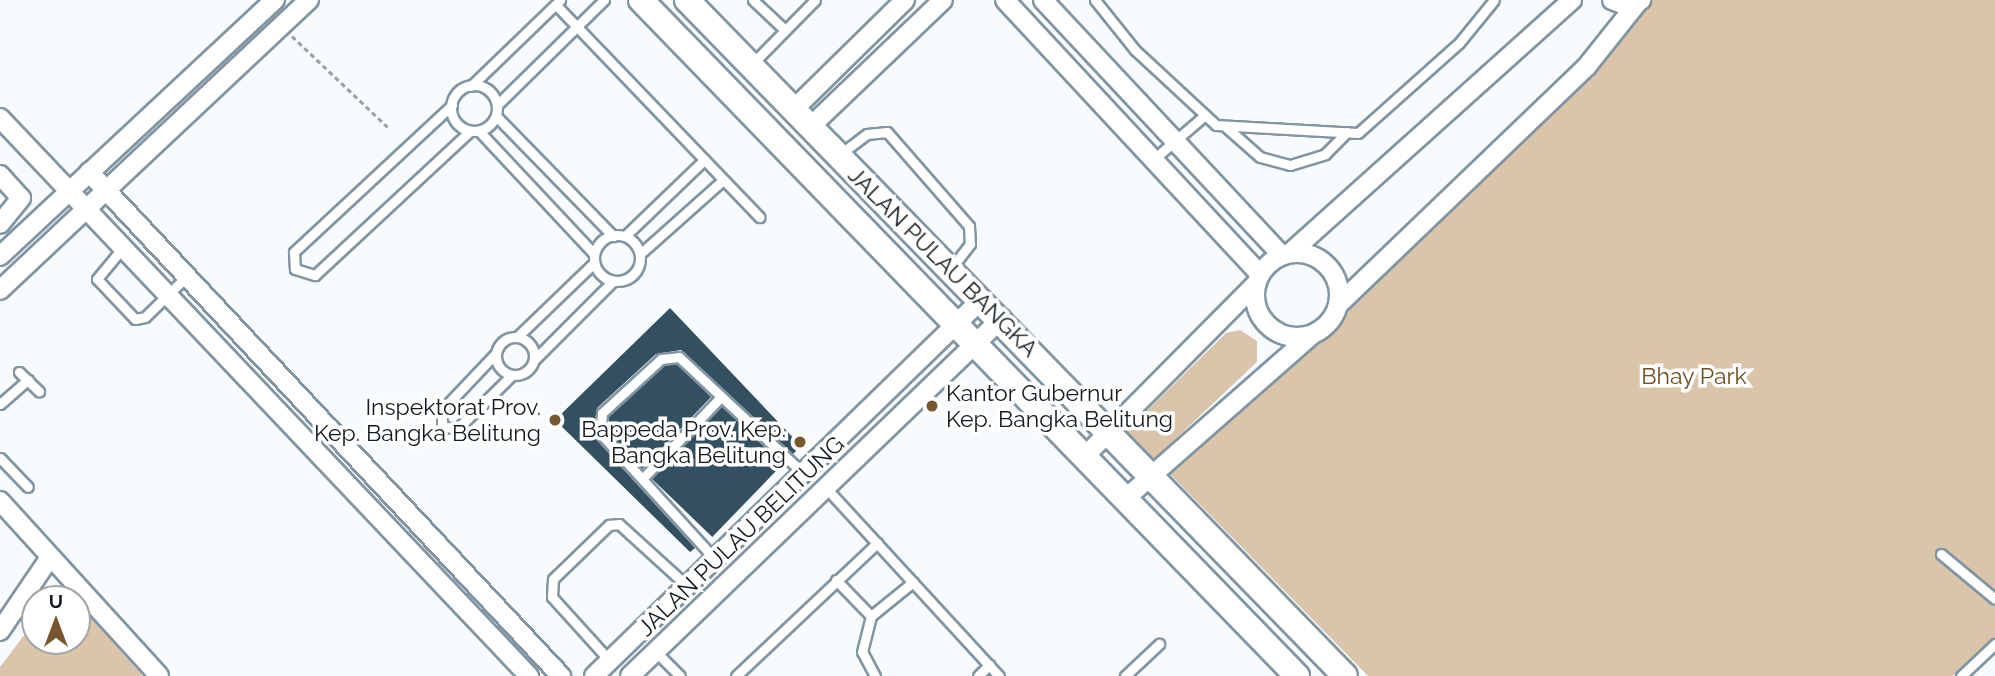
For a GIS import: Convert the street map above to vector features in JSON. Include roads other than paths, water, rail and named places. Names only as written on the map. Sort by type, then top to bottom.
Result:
[{"type":"main road","name":"JALAN PULAU BANGKA","points":[[641,0],[1086,455],[1125,499],[1297,676]]},
{"type":"main road","name":"JALAN PULAU BANGKA","points":[[693,2],[801,119],[1002,318],[1108,433],[1152,475],[1345,676]]},
{"type":"street","points":[[0,256],[275,0]]},
{"type":"street","points":[[0,290],[280,24],[309,0]]},
{"type":"street","points":[[801,119],[905,0]]},
{"type":"street","points":[[801,119],[943,0]]},
{"type":"street","points":[[1005,0],[1155,158],[1258,280],[1257,310],[1272,330],[1312,335]]},
{"type":"street","points":[[1043,0],[1286,254],[1328,266],[1338,305]]},
{"type":"street","points":[[1086,455],[1258,280],[1572,0]]},
{"type":"street","points":[[1612,0],[1639,1]]},
{"type":"street","points":[[1125,499],[1312,335],[1338,305],[1587,66],[1639,1]]},
{"type":"street","points":[[0,118],[88,205],[529,676]]},
{"type":"street","points":[[89,172],[561,676]]},
{"type":"street","points":[[0,175],[21,198],[50,208]]},
{"type":"street","points":[[0,224],[21,198]]},
{"type":"street","name":"JALAN PULAU BELITUNG","points":[[594,676],[713,556],[982,299]]},
{"type":"street","name":"JALAN PULAU BELITUNG","points":[[630,676],[1002,318]]},
{"type":"street","points":[[0,501],[49,559],[159,676]]},
{"type":"street","points":[[0,631],[49,559]]},
{"type":"lane","points":[[497,105],[604,0]]},
{"type":"lane","points":[[753,0],[785,30]]},
{"type":"lane","points":[[750,66],[815,0]]},
{"type":"lane","points":[[1095,0],[1204,116],[1226,127],[1260,157],[1290,165],[1325,154],[1347,132]]},
{"type":"lane","points":[[1226,127],[1347,132],[1375,123],[1494,0]]},
{"type":"lane","points":[[471,86],[488,90],[497,105],[496,116],[475,131],[315,275],[295,269],[294,252],[558,2],[577,27],[759,217]]},
{"type":"lane","points":[[452,104],[456,121],[475,131],[613,281]]},
{"type":"lane","points":[[496,116],[613,236],[625,236],[704,160]]},
{"type":"lane","points":[[1155,158],[1204,116]]},
{"type":"lane","points":[[837,156],[867,134],[887,132],[969,226],[970,244],[951,268]]},
{"type":"lane","points":[[613,236],[517,337],[504,341],[442,410],[442,426],[457,429],[512,375],[526,372],[534,360],[613,281],[630,278],[640,254],[723,180]]},
{"type":"lane","points":[[625,236],[640,254]]},
{"type":"lane","points":[[125,245],[97,279],[128,314],[145,317],[187,276]]},
{"type":"lane","points":[[517,337],[531,346],[534,360]]},
{"type":"lane","points":[[496,353],[499,367],[512,375]]},
{"type":"lane","points":[[713,556],[600,433],[602,413],[670,356],[721,397],[803,472]]},
{"type":"lane","points":[[19,372],[39,391]]},
{"type":"lane","points":[[0,404],[28,380]]},
{"type":"lane","points":[[642,479],[721,397]]},
{"type":"lane","points":[[0,458],[28,487]]},
{"type":"lane","points":[[827,489],[999,676]]},
{"type":"lane","points":[[609,660],[552,597],[553,579],[609,525],[619,524],[685,584]]},
{"type":"lane","points":[[736,676],[877,543]]},
{"type":"lane","points":[[1941,554],[1995,599]]},
{"type":"lane","points":[[836,580],[871,616]]},
{"type":"lane","points":[[875,676],[862,652],[871,616],[913,582]]},
{"type":"lane","points":[[1125,676],[1158,644]]},
{"type":"lane","points":[[1961,676],[1995,644]]},
{"type":"lane","points":[[655,651],[680,676]]},
{"type":"lane","points":[[978,676],[989,665]]},
{"type":"place","name":"Kantor Gubernur Kep. Bangka Belitung","points":[[932,406]]},
{"type":"place","name":"Inspektorat Prov. Kep. Bangka Belitung","points":[[555,420]]},
{"type":"place","name":"Bappeda Prov. Kep. Bangka Belitung","points":[[800,442]]},
{"type":"park label","name":"Bhay Park","points":[[1694,376]]}]
